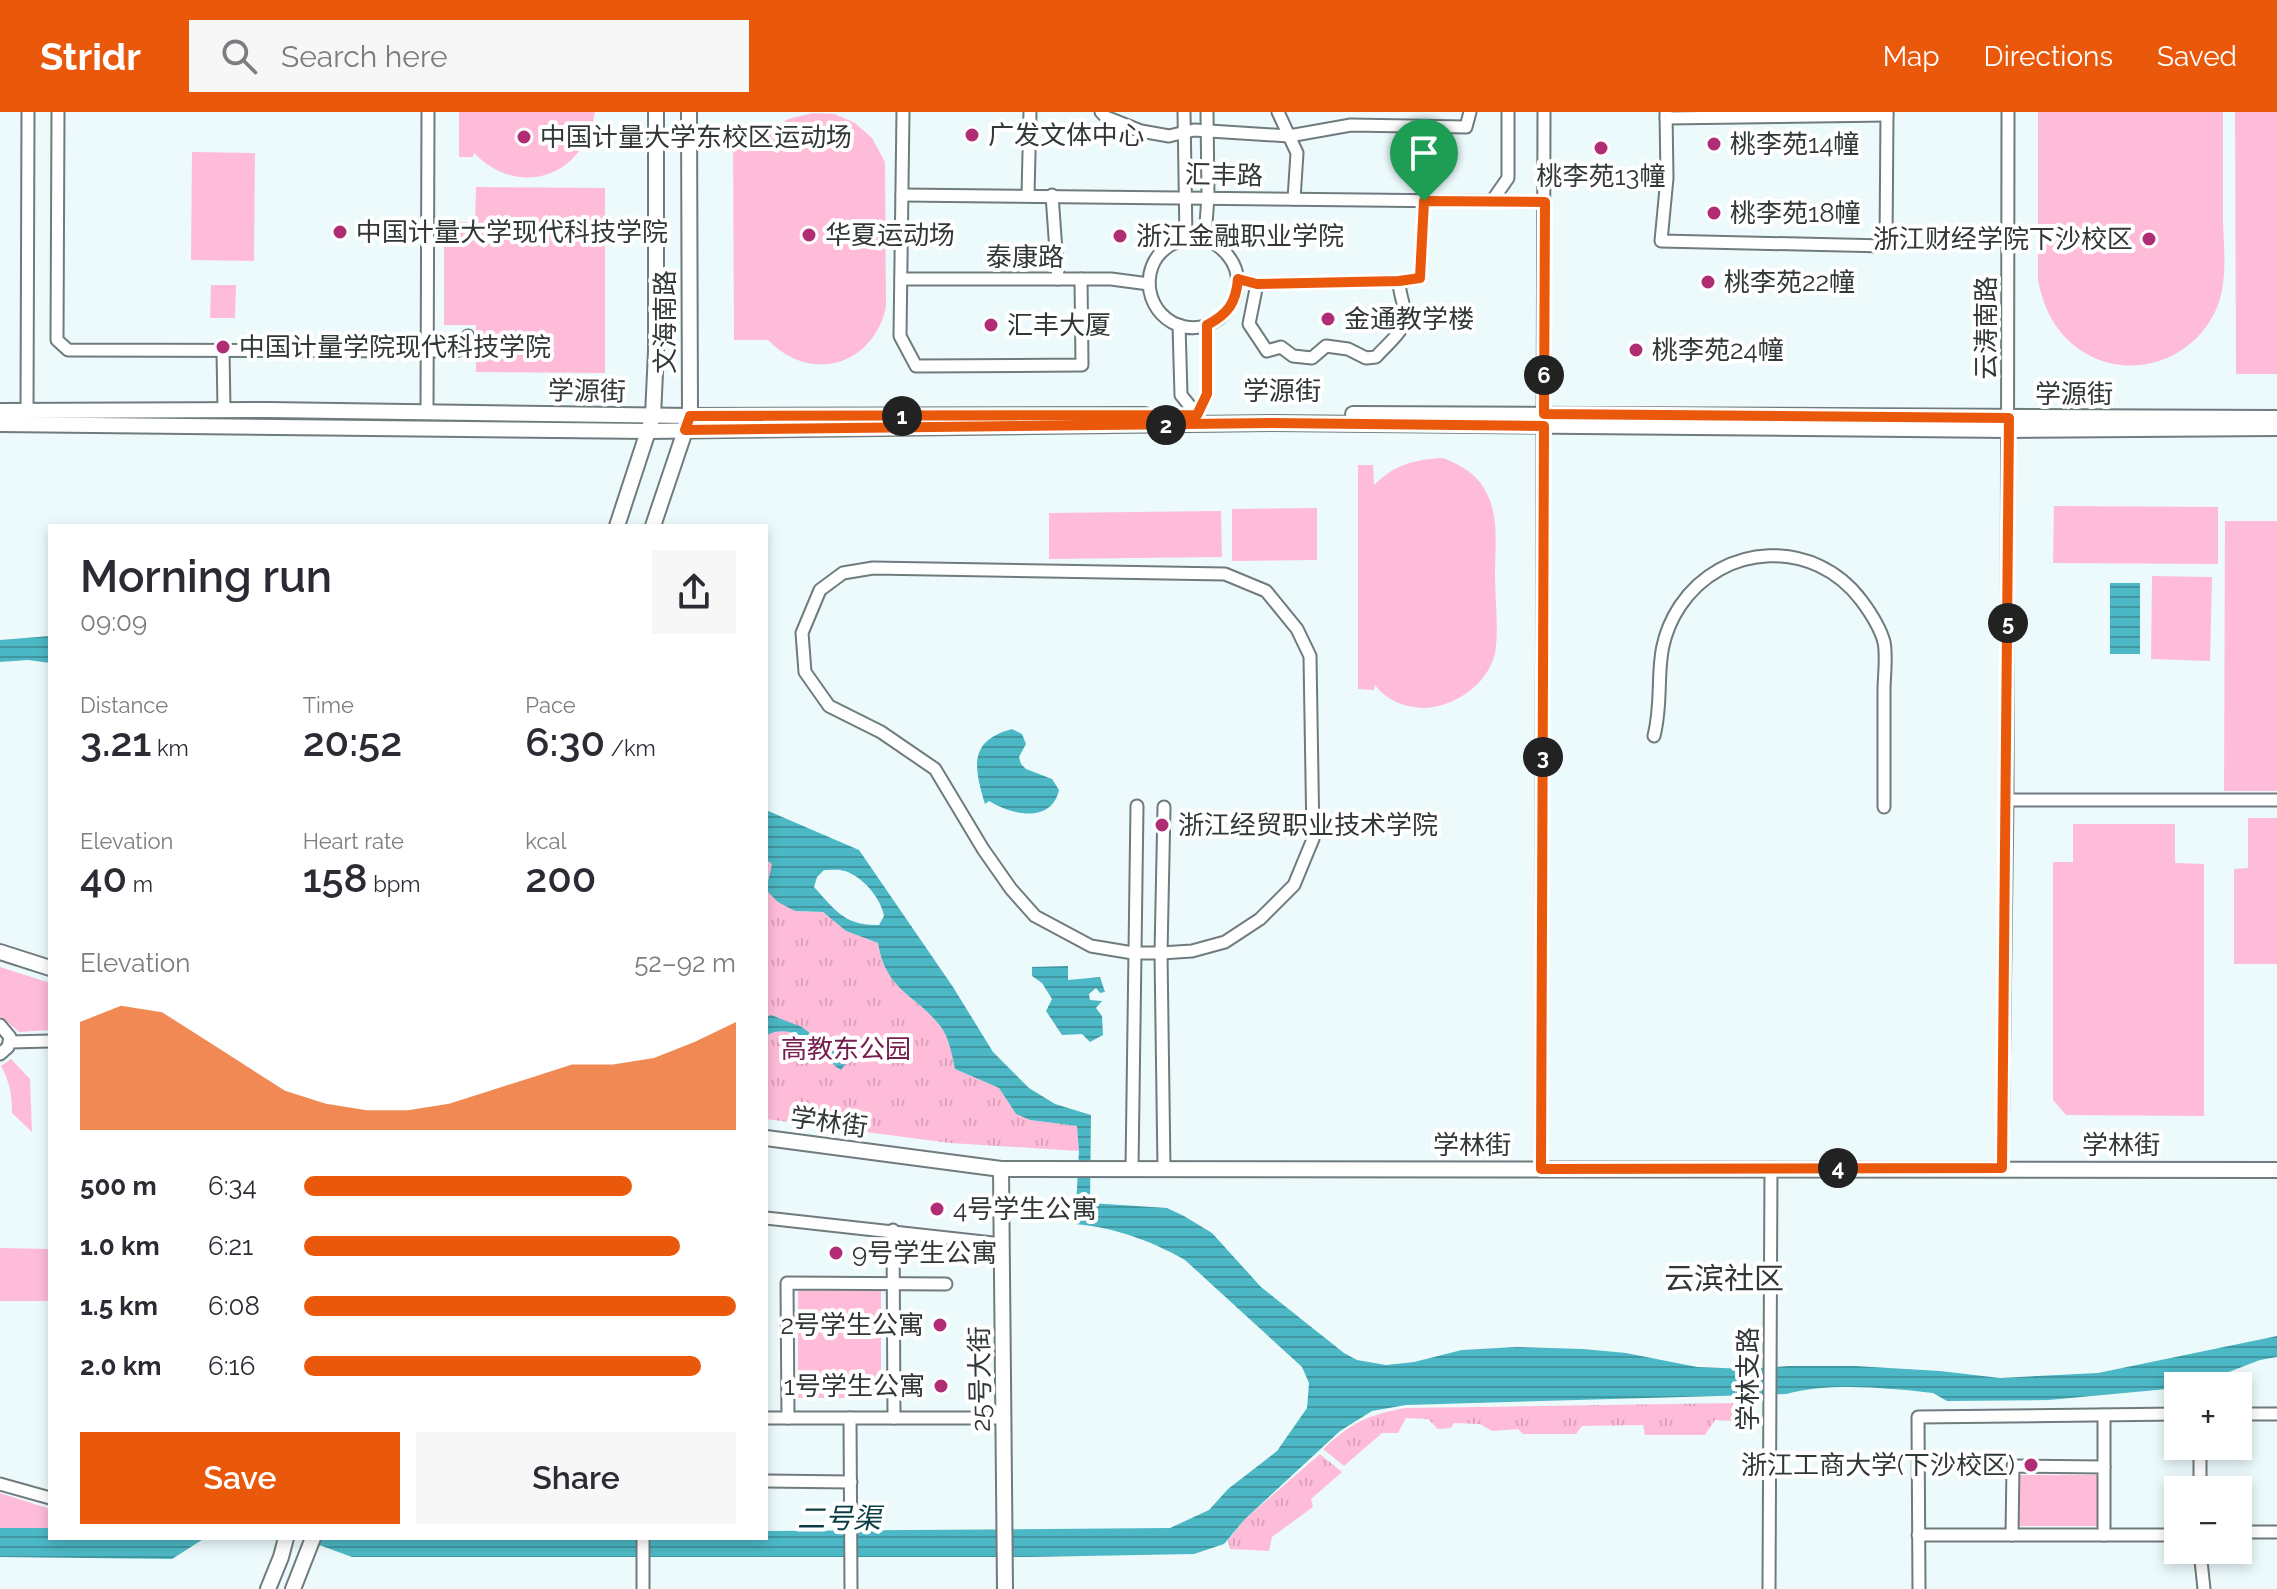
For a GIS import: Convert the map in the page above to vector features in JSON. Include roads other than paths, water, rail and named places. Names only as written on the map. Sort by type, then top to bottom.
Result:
[{"type":"main road","name":"文海南路","points":[[618,524],[653,416],[656,112]]},
{"type":"main road","name":"文海南路","points":[[654,524],[687,423],[689,112]]},
{"type":"main road","name":"学源街","points":[[0,411],[427,412],[653,416],[687,423],[1197,415],[2009,424],[2277,418]]},
{"type":"main road","points":[[0,424],[648,431],[687,423],[1544,420]]},
{"type":"main road","points":[[2009,424],[2277,428]]},
{"type":"main road","points":[[0,952],[48,967]]},
{"type":"main road","name":"学林街","points":[[768,1138],[1001,1169],[2277,1170]]},
{"type":"main road","name":"25号大街","points":[[1001,1169],[1005,1589]]},
{"type":"main road","points":[[268,1589],[285,1540]]},
{"type":"main road","points":[[293,1589],[312,1540]]},
{"type":"street","points":[[27,411],[28,112]]},
{"type":"street","points":[[58,112],[57,340],[68,350],[456,351],[466,347],[468,336]]},
{"type":"street","points":[[427,412],[428,112]]},
{"type":"street","points":[[903,112],[900,336],[916,366],[1082,365],[1081,279]]},
{"type":"street","points":[[1028,195],[1030,112]]},
{"type":"street","points":[[1101,112],[1141,131],[1169,136],[1194,130],[1289,136],[1351,125],[1466,127],[1470,112]]},
{"type":"street","points":[[1184,112],[1186,239]]},
{"type":"street","points":[[1205,237],[1207,112]]},
{"type":"street","points":[[1278,112],[1297,153],[1294,199]]},
{"type":"street","points":[[1492,201],[1508,178],[1508,112]]},
{"type":"street","points":[[1541,1169],[1544,112]]},
{"type":"street","name":"云涛南路","points":[[2002,1168],[2007,800],[2008,112]]},
{"type":"street","points":[[1887,114],[1886,246],[1661,241],[1667,178],[1666,115],[1887,114]]},
{"type":"street","name":"汇丰路","points":[[902,195],[1545,202]]},
{"type":"street","points":[[1052,195],[1058,279]]},
{"type":"street","points":[[1238,279],[1257,284],[1420,278],[1424,201]]},
{"type":"street","points":[[1205,237],[1229,256],[1238,279],[1237,292],[1223,316],[1199,327],[1179,325],[1161,314],[1153,302],[1149,284],[1153,262],[1161,251],[1173,243],[1205,237]]},
{"type":"street","name":"泰康路","points":[[901,279],[1111,279],[1149,284]]},
{"type":"street","points":[[1257,284],[1249,324],[1267,351],[1281,347],[1293,356],[1312,358],[1326,346],[1348,349],[1366,358],[1376,357],[1405,324],[1399,281]]},
{"type":"street","points":[[1179,325],[1181,395],[1197,415],[1207,394],[1207,325]]},
{"type":"street","points":[[223,350],[224,410]]},
{"type":"street","points":[[1654,736],[1658,669],[1664,639],[1681,605],[1712,574],[1740,560],[1777,554],[1813,562],[1848,583],[1872,614],[1884,643],[1884,807]]},
{"type":"street","points":[[873,568],[1225,574],[1266,591],[1297,629],[1310,656],[1313,839],[1294,885],[1260,919],[1225,942],[1192,951],[1133,953],[1091,946],[1035,916],[1011,889],[983,849],[935,769],[881,732],[829,706],[805,672],[802,633],[820,590],[843,573],[873,568]]},
{"type":"street","points":[[2007,800],[2277,800]]},
{"type":"street","points":[[1132,1169],[1137,806]]},
{"type":"street","points":[[1164,807],[1161,953],[1164,1169]]},
{"type":"street","points":[[0,1025],[8,1032],[10,1042]]},
{"type":"street","points":[[0,1054],[10,1042],[48,1041]]},
{"type":"street","name":"学林支路","points":[[1769,1589],[1771,1168]]},
{"type":"street","points":[[768,1218],[1002,1244]]},
{"type":"street","points":[[893,1230],[894,1418]]},
{"type":"street","points":[[788,1418],[787,1283],[946,1284]]},
{"type":"street","points":[[1919,1589],[1918,1417],[2164,1414]]},
{"type":"street","points":[[2252,1414],[2277,1414]]},
{"type":"street","points":[[2104,1415],[2104,1535]]},
{"type":"street","points":[[768,1418],[1004,1418]]},
{"type":"street","points":[[850,1418],[851,1589]]},
{"type":"street","points":[[2012,1535],[2013,1466],[2104,1467]]},
{"type":"street","points":[[768,1481],[851,1482]]},
{"type":"street","points":[[0,1484],[48,1497]]},
{"type":"street","points":[[2252,1532],[2277,1532]]},
{"type":"street","points":[[1918,1535],[2164,1535]]},
{"type":"street","points":[[643,1540],[643,1589]]},
{"type":"street","points":[[2201,1564],[2204,1589]]},
{"type":"water","points":[[2110,583],[2140,583],[2140,654],[2110,654]]},
{"type":"water","points":[[48,636],[48,663],[28,660],[0,662],[0,640]]},
{"type":"water","points":[[1012,729],[1022,734],[1026,744],[1019,757],[1021,764],[1052,779],[1059,790],[1055,801],[1039,812],[1029,814],[1008,810],[989,801],[985,804],[977,767],[981,748],[998,734]]},
{"type":"water","points":[[768,811],[859,850],[953,987],[993,1052],[1029,1088],[1055,1104],[1091,1115],[1090,1203],[1167,1208],[1184,1216],[1212,1233],[1261,1287],[1357,1360],[1386,1365],[1414,1362],[1462,1350],[1517,1347],[1626,1353],[1697,1367],[1855,1366],[2000,1378],[2098,1373],[2277,1336],[2277,1357],[2229,1372],[2164,1372],[2164,1389],[2049,1400],[1947,1401],[1933,1393],[1840,1387],[1786,1394],[1406,1405],[1372,1411],[1340,1431],[1245,1519],[1224,1544],[1194,1554],[1029,1557],[352,1557],[305,1540],[768,1540],[768,1531],[1170,1528],[1209,1510],[1228,1489],[1277,1451],[1307,1408],[1309,1383],[1302,1367],[1185,1260],[1132,1236],[1075,1224],[1079,1151],[1077,1126],[1030,1120],[1016,1114],[999,1088],[955,1069],[944,1031],[895,982],[882,959],[878,943],[846,931],[823,912],[795,911],[778,902],[768,892],[772,864],[768,861]],"holes":[[[824,870],[843,870],[870,889],[879,902],[884,916],[879,925],[857,923],[842,915],[814,887],[817,877]]]},
{"type":"water","points":[[1068,966],[1068,980],[1100,977],[1105,992],[1100,993],[1096,988],[1089,994],[1090,1000],[1102,1001],[1096,1008],[1102,1016],[1103,1035],[1090,1042],[1082,1034],[1062,1035],[1046,1011],[1052,999],[1042,983],[1032,976],[1032,967]]},
{"type":"water","points":[[768,1016],[802,1027],[847,1062],[841,1070],[813,1043],[793,1033],[779,1031],[768,1035]]},
{"type":"water","points":[[0,1528],[48,1528],[48,1540],[202,1540],[172,1559],[0,1557]]},
{"type":"place","name":"广发文体中心","points":[[972,135]]},
{"type":"place","name":"中国计量大学东校区运动场","points":[[524,137]]},
{"type":"place","name":"桃李苑14幢","points":[[1714,144]]},
{"type":"place","name":"桃李苑13幢","points":[[1601,148]]},
{"type":"place","name":"桃李苑18幢","points":[[1714,213]]},
{"type":"place","name":"中国计量大学现代科技学院","points":[[340,232]]},
{"type":"place","name":"华夏运动场","points":[[809,235]]},
{"type":"place","name":"浙江金融职业学院","points":[[1120,236]]},
{"type":"place","name":"浙江财经学院下沙校区","points":[[2149,239]]},
{"type":"place","name":"桃李苑22幢","points":[[1708,282]]},
{"type":"place","name":"金通教学楼","points":[[1328,319]]},
{"type":"place","name":"汇丰大厦","points":[[991,325]]},
{"type":"place","name":"中国计量学院现代科技学院","points":[[223,347]]},
{"type":"place","name":"桃李苑24幢","points":[[1636,350]]},
{"type":"place","name":"浙江经贸职业技术学院","points":[[1162,825]]},
{"type":"place","name":"4号学生公寓","points":[[937,1209]]},
{"type":"place","name":"9号学生公寓","points":[[836,1253]]},
{"type":"place","name":"2号学生公寓","points":[[940,1325]]},
{"type":"place","name":"1号学生公寓","points":[[941,1386]]},
{"type":"place","name":"浙江工商大学(下沙校区)","points":[[2031,1465]]},
{"type":"district","name":"云滨社区","points":[[1724,1278]]},
{"type":"park label","name":"高教东公园","points":[[846,1049]]},
{"type":"water label","name":"二号渠","points":[[839,1518]]}]
